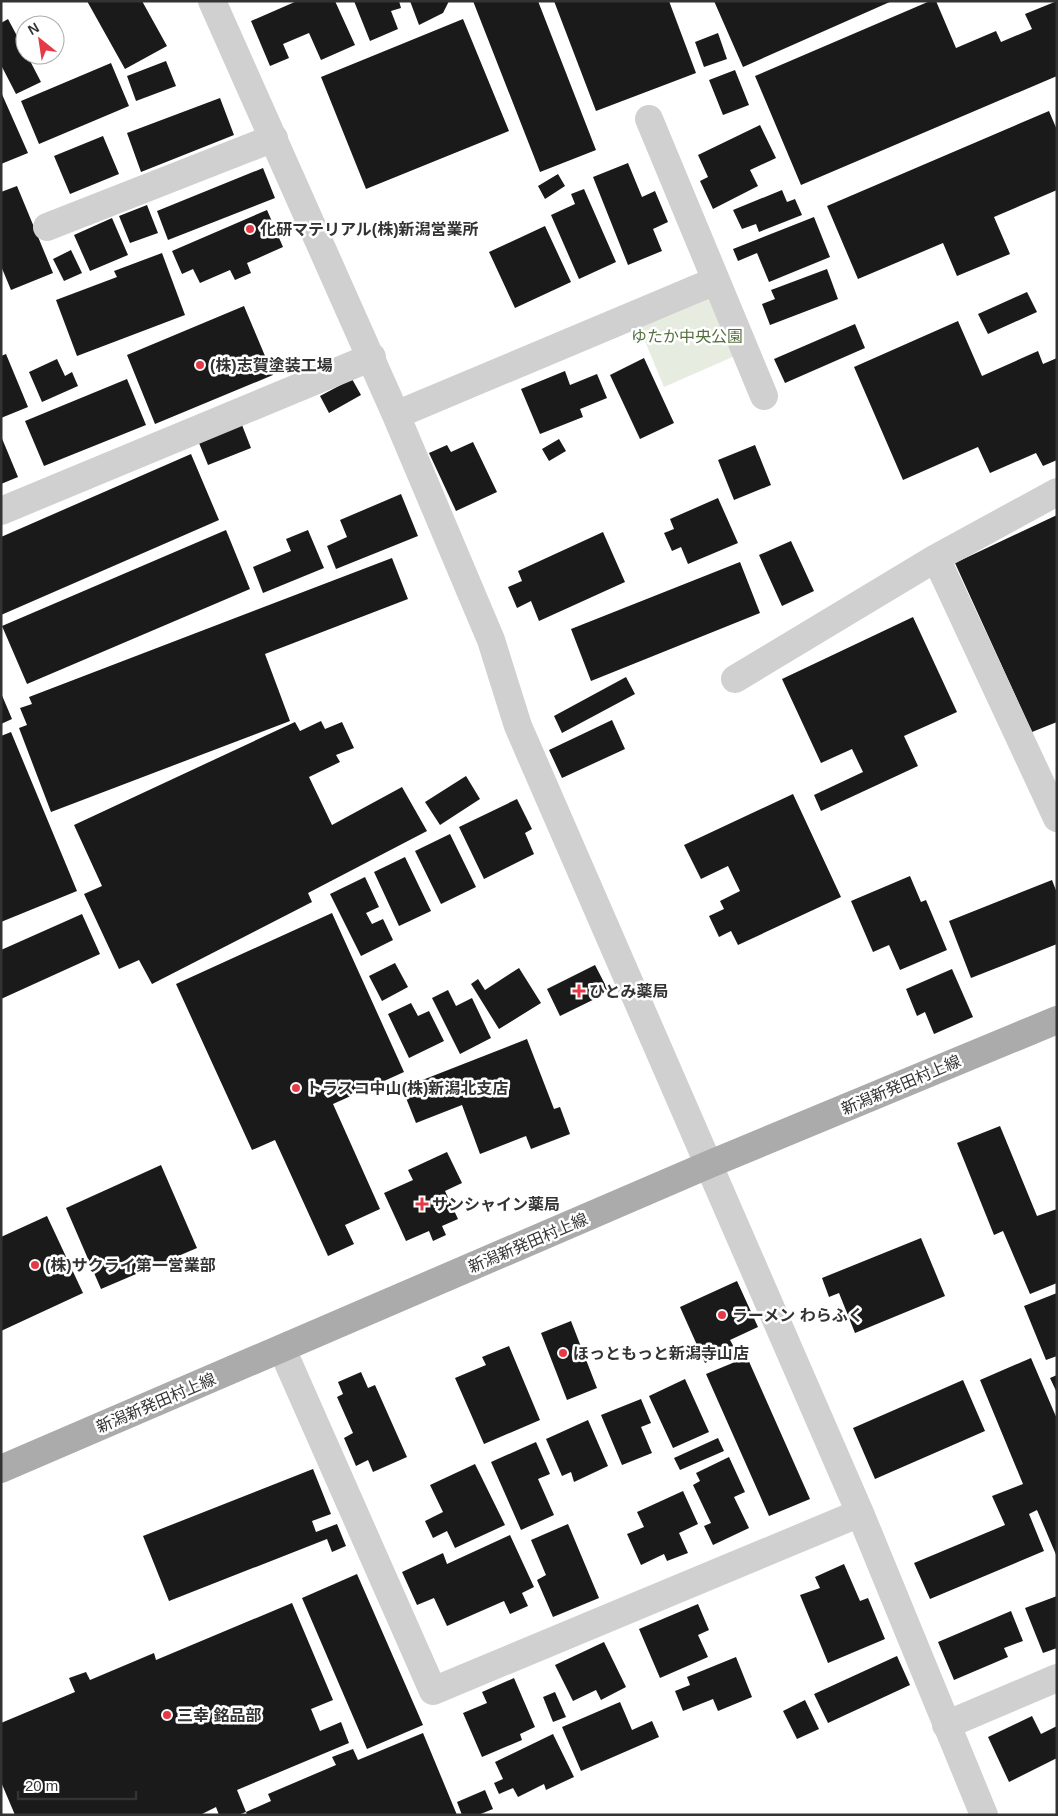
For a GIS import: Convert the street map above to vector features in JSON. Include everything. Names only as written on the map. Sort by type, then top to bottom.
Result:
[{"type":"main road","name":"新潟新発田村上線","points":[[1,1470],[710,1164],[1057,1020]]},
{"type":"street","points":[[212,1],[372,357],[491,640],[518,726],[710,1164],[860,1513],[984,1815]]},
{"type":"street","points":[[649,118],[764,396]]},
{"type":"street","points":[[47,227],[274,138]]},
{"type":"street","points":[[396,415],[715,281]]},
{"type":"street","points":[[1,511],[372,357]]},
{"type":"street","points":[[735,679],[936,558],[1057,492]]},
{"type":"street","points":[[936,558],[1057,818]]},
{"type":"street","points":[[282,1349],[433,1691],[860,1513]]},
{"type":"street","points":[[946,1725],[1057,1678]]},
{"type":"green space","name":"ゆたか中央公園","points":[[715,283],[744,352],[664,387],[635,317]]},
{"type":"building","points":[[87,1],[142,1],[167,46],[125,69]]},
{"type":"building","points":[[297,1],[335,1],[355,45],[321,60],[309,33],[283,44],[289,58],[270,66],[251,21]]},
{"type":"building","points":[[354,1],[399,1],[401,8],[391,11],[398,29],[370,41]]},
{"type":"building","points":[[410,1],[449,1],[443,13],[419,25]]},
{"type":"building","points":[[473,1],[538,1],[596,150],[540,172]]},
{"type":"building","points":[[554,1],[669,1],[696,73],[596,111]]},
{"type":"building","points":[[714,1],[892,1],[743,67]]},
{"type":"building","points":[[930,1],[936,1],[956,48],[996,31],[1001,42],[1032,29],[1025,14],[1057,1],[1057,76],[801,185],[755,76]]},
{"type":"building","points":[[8,19],[15,32],[15,65],[32,65],[41,82],[16,94],[1,65],[1,23]]},
{"type":"building","points":[[463,19],[509,131],[366,189],[321,77]]},
{"type":"building","points":[[718,33],[727,59],[704,67],[695,42]]},
{"type":"building","points":[[166,61],[176,86],[136,101],[127,76]]},
{"type":"building","points":[[111,63],[129,106],[39,144],[21,101]]},
{"type":"building","points":[[735,70],[749,105],[723,115],[709,80]]},
{"type":"building","points":[[1,92],[28,153],[1,164]]},
{"type":"building","points":[[220,98],[234,135],[141,172],[127,133]]},
{"type":"building","points":[[1049,111],[1057,130],[1057,190],[994,217],[1010,254],[957,276],[943,243],[858,279],[827,206]]},
{"type":"building","points":[[760,125],[776,158],[750,170],[758,186],[713,209],[700,181],[708,177],[698,155]]},
{"type":"building","points":[[103,136],[119,174],[70,194],[54,156]]},
{"type":"building","points":[[628,163],[642,197],[655,191],[668,222],[653,229],[662,251],[628,265],[593,177]]},
{"type":"building","points":[[263,168],[275,198],[168,240],[157,211]]},
{"type":"building","points":[[558,174],[565,186],[545,199],[538,186]]},
{"type":"building","points":[[17,186],[53,273],[11,290],[1,266],[1,192]]},
{"type":"building","points":[[584,189],[616,262],[579,279],[551,215],[575,204],[571,194]]},
{"type":"building","points":[[782,190],[787,202],[795,199],[802,215],[759,232],[756,224],[742,229],[733,210]]},
{"type":"building","points":[[147,205],[158,233],[130,243],[119,216]]},
{"type":"building","name":"化研マテリアル(株)新潟営業所","points":[[267,210],[283,247],[247,263],[251,273],[235,280],[230,270],[200,283],[193,269],[182,274],[172,251]]},
{"type":"building","points":[[814,217],[830,257],[769,282],[757,253],[738,261],[733,249]]},
{"type":"building","points":[[112,218],[128,255],[90,271],[74,235]]},
{"type":"building","points":[[545,226],[571,282],[515,308],[489,252]]},
{"type":"building","points":[[71,250],[82,273],[64,281],[53,259]]},
{"type":"building","points":[[162,253],[185,315],[77,356],[56,300],[117,277],[114,271]]},
{"type":"building","points":[[827,269],[838,299],[770,325],[762,304],[775,299],[771,290]]},
{"type":"building","points":[[1027,292],[1037,312],[988,334],[978,314]]},
{"type":"building","name":"(株)志賀塗装工場","points":[[244,306],[273,375],[155,424],[127,355]]},
{"type":"building","points":[[958,321],[982,376],[1038,351],[1043,364],[1057,358],[1057,460],[1043,466],[1036,453],[990,473],[978,447],[903,480],[854,367]]},
{"type":"building","points":[[855,324],[865,348],[785,383],[774,359]]},
{"type":"building","points":[[6,354],[28,407],[1,418],[1,356]]},
{"type":"building","points":[[644,358],[674,423],[640,439],[610,375]]},
{"type":"building","points":[[57,359],[65,376],[72,372],[78,386],[42,402],[29,372]]},
{"type":"building","points":[[565,371],[570,385],[597,374],[607,398],[580,409],[583,417],[540,434],[521,389]]},
{"type":"building","points":[[127,379],[146,425],[44,466],[25,421]]},
{"type":"building","points":[[352,379],[361,395],[329,413],[320,396]]},
{"type":"building","points":[[242,425],[251,448],[208,465],[199,443]]},
{"type":"building","points":[[1,436],[18,477],[1,484]]},
{"type":"building","points":[[559,439],[566,451],[549,461],[542,449]]},
{"type":"building","points":[[473,442],[497,492],[456,511],[429,453],[447,445],[451,452]]},
{"type":"building","points":[[755,445],[771,485],[734,500],[718,460]]},
{"type":"building","points":[[191,454],[219,520],[1,615],[1,537]]},
{"type":"building","points":[[401,494],[418,536],[336,569],[327,546],[347,537],[340,520]]},
{"type":"building","points":[[718,498],[738,543],[688,564],[681,547],[672,551],[664,533],[674,529],[670,519]]},
{"type":"building","points":[[1057,515],[1057,722],[1032,732],[955,563]]},
{"type":"building","points":[[226,530],[250,589],[27,684],[2,626]]},
{"type":"building","points":[[308,530],[324,568],[263,593],[253,567],[291,551],[286,539]]},
{"type":"building","points":[[603,532],[625,582],[539,621],[531,601],[517,608],[508,587],[522,581],[518,571]]},
{"type":"building","points":[[791,541],[814,591],[782,606],[759,555]]},
{"type":"building","points":[[392,558],[408,599],[265,654],[290,721],[51,812],[19,728],[27,725],[20,708],[32,704],[29,697]]},
{"type":"building","points":[[740,562],[760,613],[591,681],[571,629]]},
{"type":"building","points":[[913,617],[957,712],[904,736],[918,766],[821,811],[814,795],[863,772],[852,749],[821,763],[782,679]]},
{"type":"building","points":[[626,677],[635,694],[562,733],[554,716]]},
{"type":"building","points":[[1,693],[12,719],[1,724]]},
{"type":"building","points":[[612,720],[625,749],[562,778],[549,750]]},
{"type":"building","points":[[321,721],[325,729],[342,722],[354,748],[336,755],[340,762],[309,777],[332,825],[402,787],[427,831],[308,893],[312,902],[152,984],[139,960],[119,969],[84,894],[102,886],[74,825],[295,722],[300,731]]},
{"type":"building","points":[[11,732],[77,891],[1,922],[1,736]]},
{"type":"building","points":[[466,776],[480,799],[440,825],[425,802]]},
{"type":"building","points":[[793,794],[841,897],[738,945],[731,931],[719,937],[709,916],[724,909],[720,901],[740,891],[728,866],[701,879],[684,845]]},
{"type":"building","points":[[517,799],[532,829],[525,833],[534,854],[484,879],[459,827]]},
{"type":"building","points":[[450,834],[476,887],[441,904],[415,851]]},
{"type":"building","points":[[405,857],[431,911],[399,926],[374,872]]},
{"type":"building","points":[[910,876],[921,902],[926,900],[947,950],[900,970],[889,945],[873,952],[851,901]]},
{"type":"building","points":[[365,877],[379,907],[366,913],[372,924],[383,919],[393,940],[361,956],[330,894]]},
{"type":"building","points":[[1052,880],[1057,893],[1057,944],[971,978],[949,921]]},
{"type":"building","name":"トラスコ中山(株)新潟北支店","points":[[332,913],[404,1072],[333,1104],[380,1209],[345,1225],[354,1244],[328,1256],[275,1140],[252,1150],[176,984]]},
{"type":"building","points":[[82,914],[100,954],[1,999],[1,950]]},
{"type":"building","points":[[395,963],[408,987],[382,1001],[369,976]]},
{"type":"building","points":[[595,965],[609,992],[560,1016],[547,989]]},
{"type":"building","points":[[519,968],[541,1003],[499,1029],[471,984],[478,979],[485,990]]},
{"type":"building","points":[[952,969],[973,1017],[934,1034],[925,1012],[917,1016],[906,989]]},
{"type":"building","points":[[448,990],[456,1006],[472,998],[491,1038],[460,1054],[432,998]]},
{"type":"building","points":[[411,1003],[418,1016],[429,1011],[444,1041],[409,1058],[388,1014]]},
{"type":"building","points":[[527,1039],[554,1109],[560,1107],[570,1134],[531,1149],[526,1136],[480,1154],[462,1105],[416,1123],[402,1088]]},
{"type":"building","points":[[1000,1126],[1037,1216],[1057,1209],[1057,1283],[1030,1294],[1003,1231],[994,1235],[957,1143]]},
{"type":"building","points":[[447,1152],[462,1183],[445,1191],[458,1219],[442,1226],[446,1235],[433,1241],[429,1231],[406,1241],[384,1193],[413,1180],[408,1170]]},
{"type":"building","points":[[161,1165],[197,1248],[101,1289],[66,1208]]},
{"type":"building","name":"(株)サクライ第一営業部","points":[[47,1216],[83,1293],[1,1331],[1,1237]]},
{"type":"building","points":[[921,1238],[945,1296],[855,1333],[839,1293],[829,1297],[822,1278]]},
{"type":"building","points":[[737,1281],[758,1327],[730,1340],[735,1349],[705,1363],[680,1307]]},
{"type":"building","points":[[1057,1293],[1057,1356],[1046,1360],[1024,1306]]},
{"type":"building","points":[[571,1321],[597,1388],[567,1400],[541,1333]]},
{"type":"building","points":[[509,1346],[540,1420],[484,1444],[455,1378],[486,1365],[482,1357]]},
{"type":"building","points":[[747,1357],[810,1499],[769,1516],[706,1374]]},
{"type":"building","points":[[1031,1358],[1057,1419],[1057,1557],[1037,1510],[1029,1514],[1044,1551],[930,1599],[914,1563],[1005,1525],[992,1496],[1023,1484],[980,1380]]},
{"type":"building","points":[[361,1372],[368,1388],[375,1385],[407,1457],[373,1472],[368,1460],[356,1466],[344,1438],[353,1433],[337,1397],[343,1394],[338,1382]]},
{"type":"building","points":[[1057,1375],[1057,1393],[1050,1378]]},
{"type":"building","points":[[685,1379],[709,1432],[673,1448],[649,1396]]},
{"type":"building","points":[[963,1380],[985,1431],[875,1479],[853,1428]]},
{"type":"building","points":[[641,1399],[651,1423],[641,1427],[652,1453],[622,1465],[601,1415]]},
{"type":"building","points":[[588,1420],[608,1466],[574,1482],[571,1472],[562,1476],[546,1439]]},
{"type":"building","points":[[718,1438],[724,1451],[680,1470],[674,1458]]},
{"type":"building","points":[[536,1442],[550,1474],[538,1479],[554,1515],[521,1530],[491,1462]]},
{"type":"building","points":[[729,1457],[745,1492],[734,1497],[749,1528],[713,1545],[704,1526],[711,1523],[693,1485],[700,1481],[696,1473]]},
{"type":"building","points":[[475,1464],[505,1525],[455,1548],[447,1531],[433,1538],[425,1521],[443,1512],[430,1485]]},
{"type":"building","points":[[313,1469],[331,1514],[312,1521],[316,1532],[337,1524],[346,1546],[332,1552],[327,1539],[169,1601],[143,1536]]},
{"type":"building","points":[[683,1491],[698,1524],[679,1533],[688,1553],[667,1561],[664,1554],[641,1565],[627,1534],[644,1527],[637,1512]]},
{"type":"building","points":[[568,1524],[599,1598],[553,1617],[537,1580],[546,1575],[531,1540]]},
{"type":"building","points":[[510,1535],[534,1587],[522,1593],[528,1606],[510,1614],[504,1601],[447,1626],[434,1598],[417,1605],[402,1572],[443,1553],[447,1564]]},
{"type":"building","points":[[844,1564],[860,1601],[868,1598],[885,1639],[828,1663],[800,1595],[820,1588],[815,1577]]},
{"type":"building","points":[[357,1574],[423,1725],[367,1749],[302,1598]]},
{"type":"building","points":[[1057,1596],[1057,1648],[1043,1653],[1025,1608]]},
{"type":"building","name":"三幸 銘品部","points":[[292,1603],[333,1700],[311,1709],[320,1731],[341,1722],[349,1743],[237,1790],[246,1812],[238,1815],[219,1815],[216,1807],[200,1815],[15,1815],[1,1782],[1,1723],[75,1692],[69,1678],[86,1672],[90,1680],[154,1653],[156,1660]]},
{"type":"building","points":[[698,1604],[709,1630],[698,1635],[708,1657],[660,1678],[639,1629]]},
{"type":"building","points":[[1011,1611],[1023,1641],[1004,1648],[1008,1657],[954,1680],[938,1642]]},
{"type":"building","points":[[604,1642],[626,1687],[601,1700],[596,1690],[573,1701],[555,1665]]},
{"type":"building","points":[[897,1656],[910,1685],[828,1723],[814,1694]]},
{"type":"building","points":[[736,1657],[752,1697],[718,1711],[713,1699],[683,1711],[675,1691],[690,1685],[687,1677]]},
{"type":"building","points":[[514,1678],[535,1727],[520,1734],[522,1740],[482,1757],[463,1713],[487,1703],[482,1692]]},
{"type":"building","points":[[555,1692],[566,1717],[553,1722],[543,1697]]},
{"type":"building","points":[[805,1700],[819,1729],[797,1739],[783,1711]]},
{"type":"building","points":[[620,1702],[632,1730],[652,1721],[659,1737],[581,1771],[562,1727]]},
{"type":"building","points":[[1032,1716],[1041,1734],[1057,1726],[1057,1758],[1009,1782],[988,1737]]},
{"type":"building","points":[[423,1733],[457,1815],[247,1815],[246,1812],[271,1801],[268,1794],[336,1765],[332,1757],[353,1749],[358,1760]]},
{"type":"building","points":[[553,1734],[574,1777],[546,1790],[544,1784],[518,1797],[513,1788],[499,1794],[494,1783],[503,1779],[495,1762]]},
{"type":"building","points":[[485,1790],[493,1809],[478,1815],[462,1815],[457,1802]]},
{"type":"place","name":"化研マテリアル(株)新潟営業所","points":[[250,229]]},
{"type":"place","name":"(株)志賀塗装工場","points":[[200,365]]},
{"type":"place","name":"ひとみ薬局","points":[[579,991]]},
{"type":"place","name":"トラスコ中山(株)新潟北支店","points":[[296,1088]]},
{"type":"place","name":"サンシャイン薬局","points":[[422,1204]]},
{"type":"place","name":"(株)サクライ第一営業部","points":[[35,1265]]},
{"type":"place","name":"ラーメン わらふく","points":[[722,1315]]},
{"type":"place","name":"ほっともっと新潟寺山店","points":[[563,1353]]},
{"type":"place","name":"三幸 銘品部","points":[[167,1715]]}]
